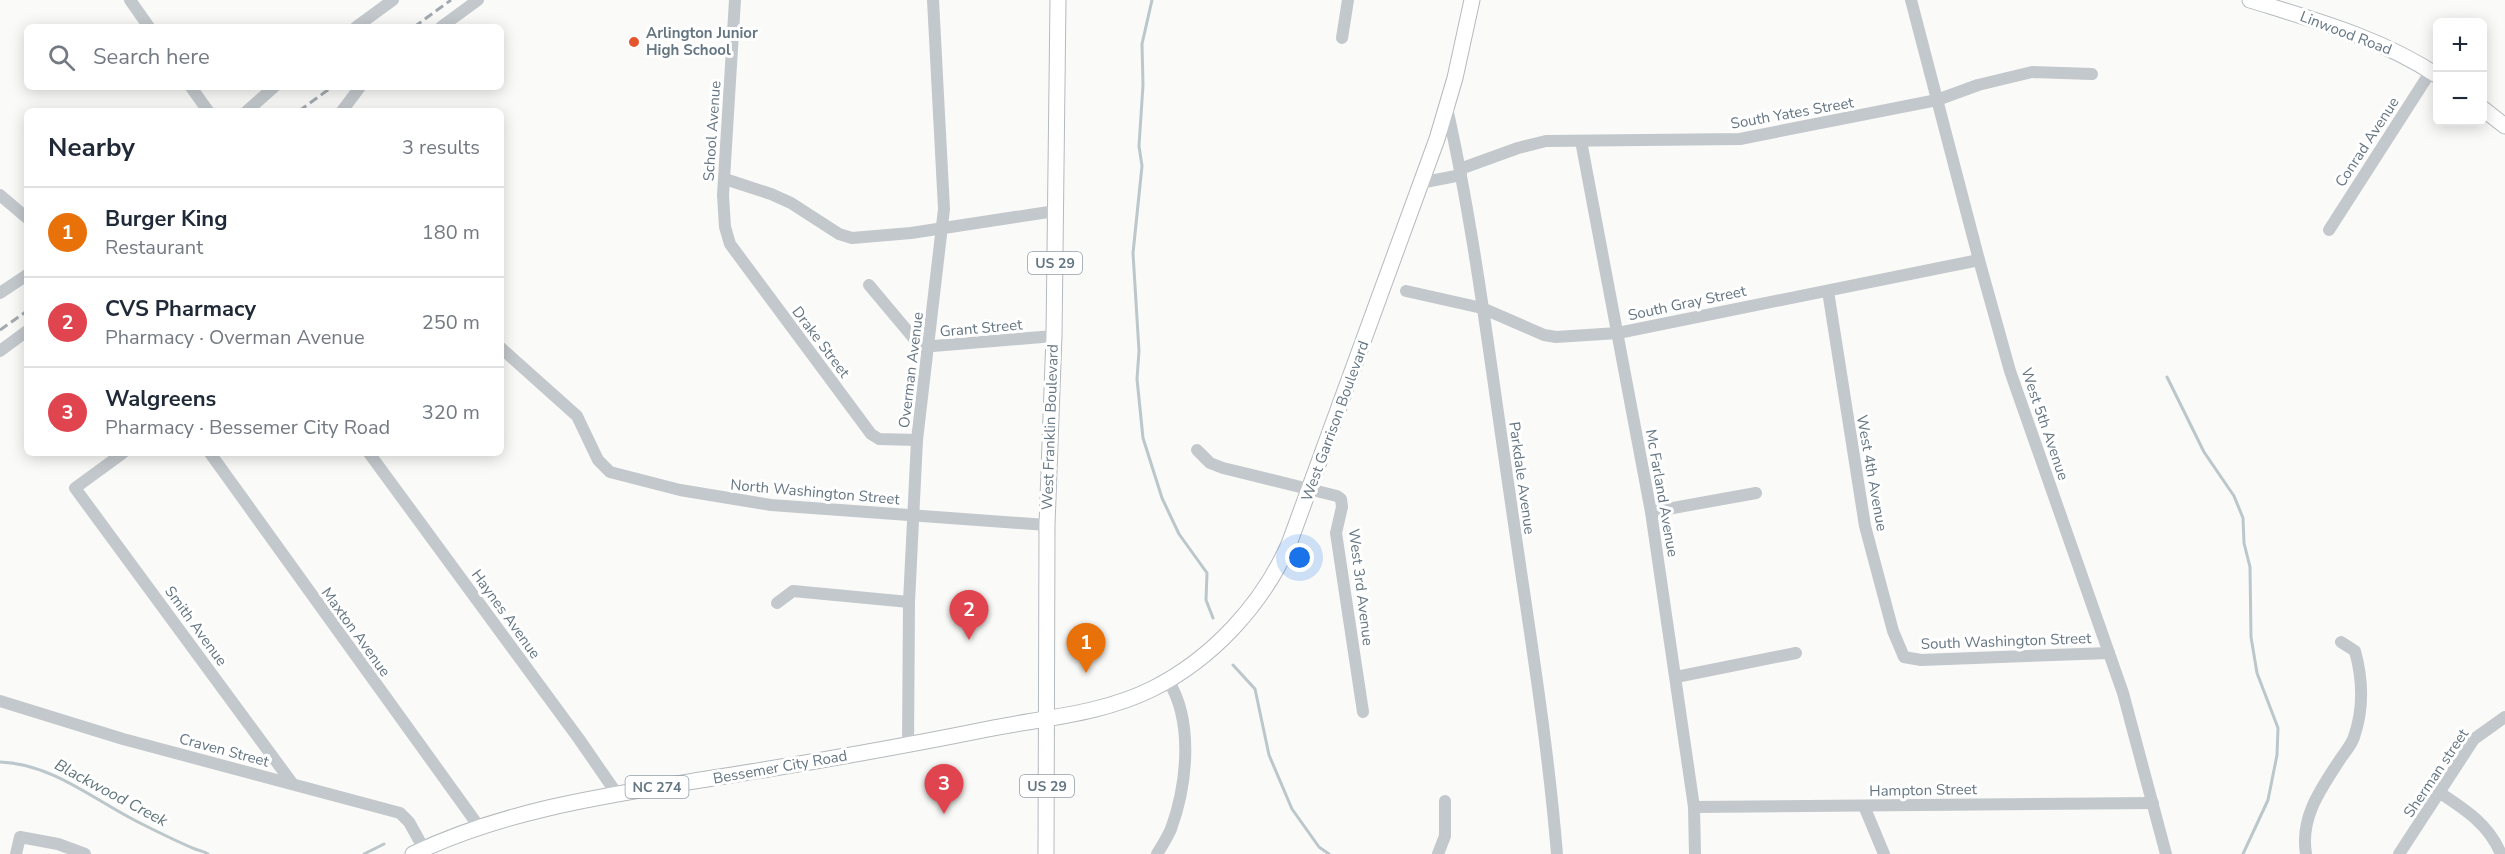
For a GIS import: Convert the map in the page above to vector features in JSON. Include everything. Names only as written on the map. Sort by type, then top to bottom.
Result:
[{"type":"main road","name":"West Franklin Boulevard","points":[[1046,854],[1047,525],[1054,336],[1058,0]]},
{"type":"main road","name":"West Garrison Boulevard","points":[[1047,718],[1130,699],[1168,680],[1212,648],[1239,622],[1261,595],[1281,563],[1310,490],[1446,108],[1464,42],[1472,0]]},
{"type":"main road","name":"Linwood Road","points":[[2250,0],[2326,23],[2365,38],[2402,55],[2433,73]]},
{"type":"main road","points":[[2487,112],[2505,126]]},
{"type":"main road","name":"Bessemer City Road","points":[[418,851],[512,817],[617,794],[908,745],[1047,718]]},
{"type":"street","points":[[130,0],[147,24]]},
{"type":"street","points":[[360,24],[393,0]]},
{"type":"street","points":[[445,24],[478,0]]},
{"type":"street","name":"School Avenue","points":[[724,227],[735,0]]},
{"type":"street","name":"Overman Avenue","points":[[908,745],[909,602],[917,440],[944,209],[933,0]]},
{"type":"street","points":[[1342,38],[1348,0]]},
{"type":"street","name":"West 5th Avenue","points":[[1911,0],[1978,260],[2010,371],[2109,653],[2135,735],[2166,854]]},
{"type":"street","name":"South Yates Street","points":[[1420,183],[1461,172],[1534,143],[1555,140],[1750,138],[1937,100],[1978,85],[2032,72],[2092,74]]},
{"type":"street","name":"Conrad Avenue","points":[[2329,230],[2433,75]]},
{"type":"street","points":[[193,90],[205,108]]},
{"type":"street","points":[[250,108],[271,90]]},
{"type":"street","points":[[344,108],[358,90]]},
{"type":"street","name":"Parkdale Avenue","points":[[1446,108],[1461,172],[1482,308],[1547,754],[1557,854]]},
{"type":"street","name":"Mc Farland Avenue","points":[[1581,141],[1651,512],[1694,807],[1695,854]]},
{"type":"street","points":[[725,179],[771,194],[790,203],[839,234],[852,238],[943,228],[1056,211]]},
{"type":"street","points":[[0,195],[24,215]]},
{"type":"street","name":"Drake Street","points":[[724,227],[738,256],[871,434],[879,439],[917,440]]},
{"type":"street","name":"South Gray Street","points":[[1406,291],[1482,308],[1544,335],[1556,337],[1618,333],[1978,260]]},
{"type":"street","points":[[0,293],[24,277]]},
{"type":"street","name":"Grant Street","points":[[869,285],[921,347],[1054,336]]},
{"type":"street","name":"West 4th Avenue","points":[[1828,291],[1864,526],[1893,631],[1904,657]]},
{"type":"street","points":[[0,351],[24,333]]},
{"type":"street","name":"North Washington Street","points":[[504,351],[577,416],[598,460],[610,472],[680,490],[771,505],[912,516]]},
{"type":"street","points":[[1197,450],[1210,463],[1223,468],[1310,490]]},
{"type":"street","name":"Smith Avenue","points":[[119,456],[75,488],[292,783]]},
{"type":"street","name":"Maxton Avenue","points":[[212,456],[480,828]]},
{"type":"street","name":"Haynes Avenue","points":[[371,456],[617,794]]},
{"type":"street","name":"West 3rd Avenue","points":[[1310,490],[1336,496],[1342,503],[1336,533],[1363,712]]},
{"type":"street","points":[[1651,512],[1756,493]]},
{"type":"street","points":[[912,516],[1047,525]]},
{"type":"street","points":[[777,603],[793,591],[909,602]]},
{"type":"street","points":[[2306,854],[2304,842],[2306,819],[2323,784],[2353,739],[2360,711],[2363,690],[2355,651],[2341,642]]},
{"type":"street","points":[[1676,677],[1796,652]]},
{"type":"street","name":"South Washington Street","points":[[1904,657],[1921,660],[2109,653]]},
{"type":"street","points":[[1157,854],[1170,832],[1176,812],[1184,755],[1185,732],[1181,711],[1176,693],[1168,680]]},
{"type":"street","name":"Craven Street","points":[[0,701],[123,739],[400,813],[409,822],[418,851]]},
{"type":"street","name":"Sherman street","points":[[2399,854],[2475,739],[2505,717]]},
{"type":"street","points":[[2440,793],[2475,816],[2495,840],[2502,854]]},
{"type":"street","points":[[1438,854],[1445,836],[1445,801]]},
{"type":"street","name":"Hampton Street","points":[[1694,807],[2153,802]]},
{"type":"street","points":[[1864,806],[1884,854]]},
{"type":"street","points":[[16,854],[20,837],[58,844],[86,854]]},
{"type":"waterway","points":[[1152,0],[1142,44],[1143,85],[1139,146],[1142,166],[1133,253],[1139,351],[1137,379],[1143,438],[1162,498],[1179,534],[1207,573],[1206,600],[1213,618]]},
{"type":"waterway","points":[[2167,377],[2204,452],[2234,496],[2243,518],[2244,543],[2250,567],[2251,637],[2257,673],[2278,728],[2277,755],[2268,800],[2243,854]]},
{"type":"waterway","points":[[1233,665],[1255,689],[1269,755],[1292,809],[1319,847],[1329,854]]},
{"type":"waterway","name":"Blackwood Creek","points":[[0,762],[20,764],[57,777],[128,817],[182,844],[208,854]]},
{"type":"waterway","name":"Blackwood Creek","points":[[364,854],[384,844]]},
{"type":"railway","points":[[418,24],[451,0]]},
{"type":"railway","points":[[303,108],[328,90]]},
{"type":"railway","points":[[0,330],[24,313]]},
{"type":"place","name":"Arlington Junior High School","points":[[634,42]]},
{"type":"place","name":"CVS Pharmacy","points":[[969,640]]},
{"type":"place","name":"Burger King","points":[[1086,673]]},
{"type":"place","name":"Walgreens","points":[[944,814]]}]
